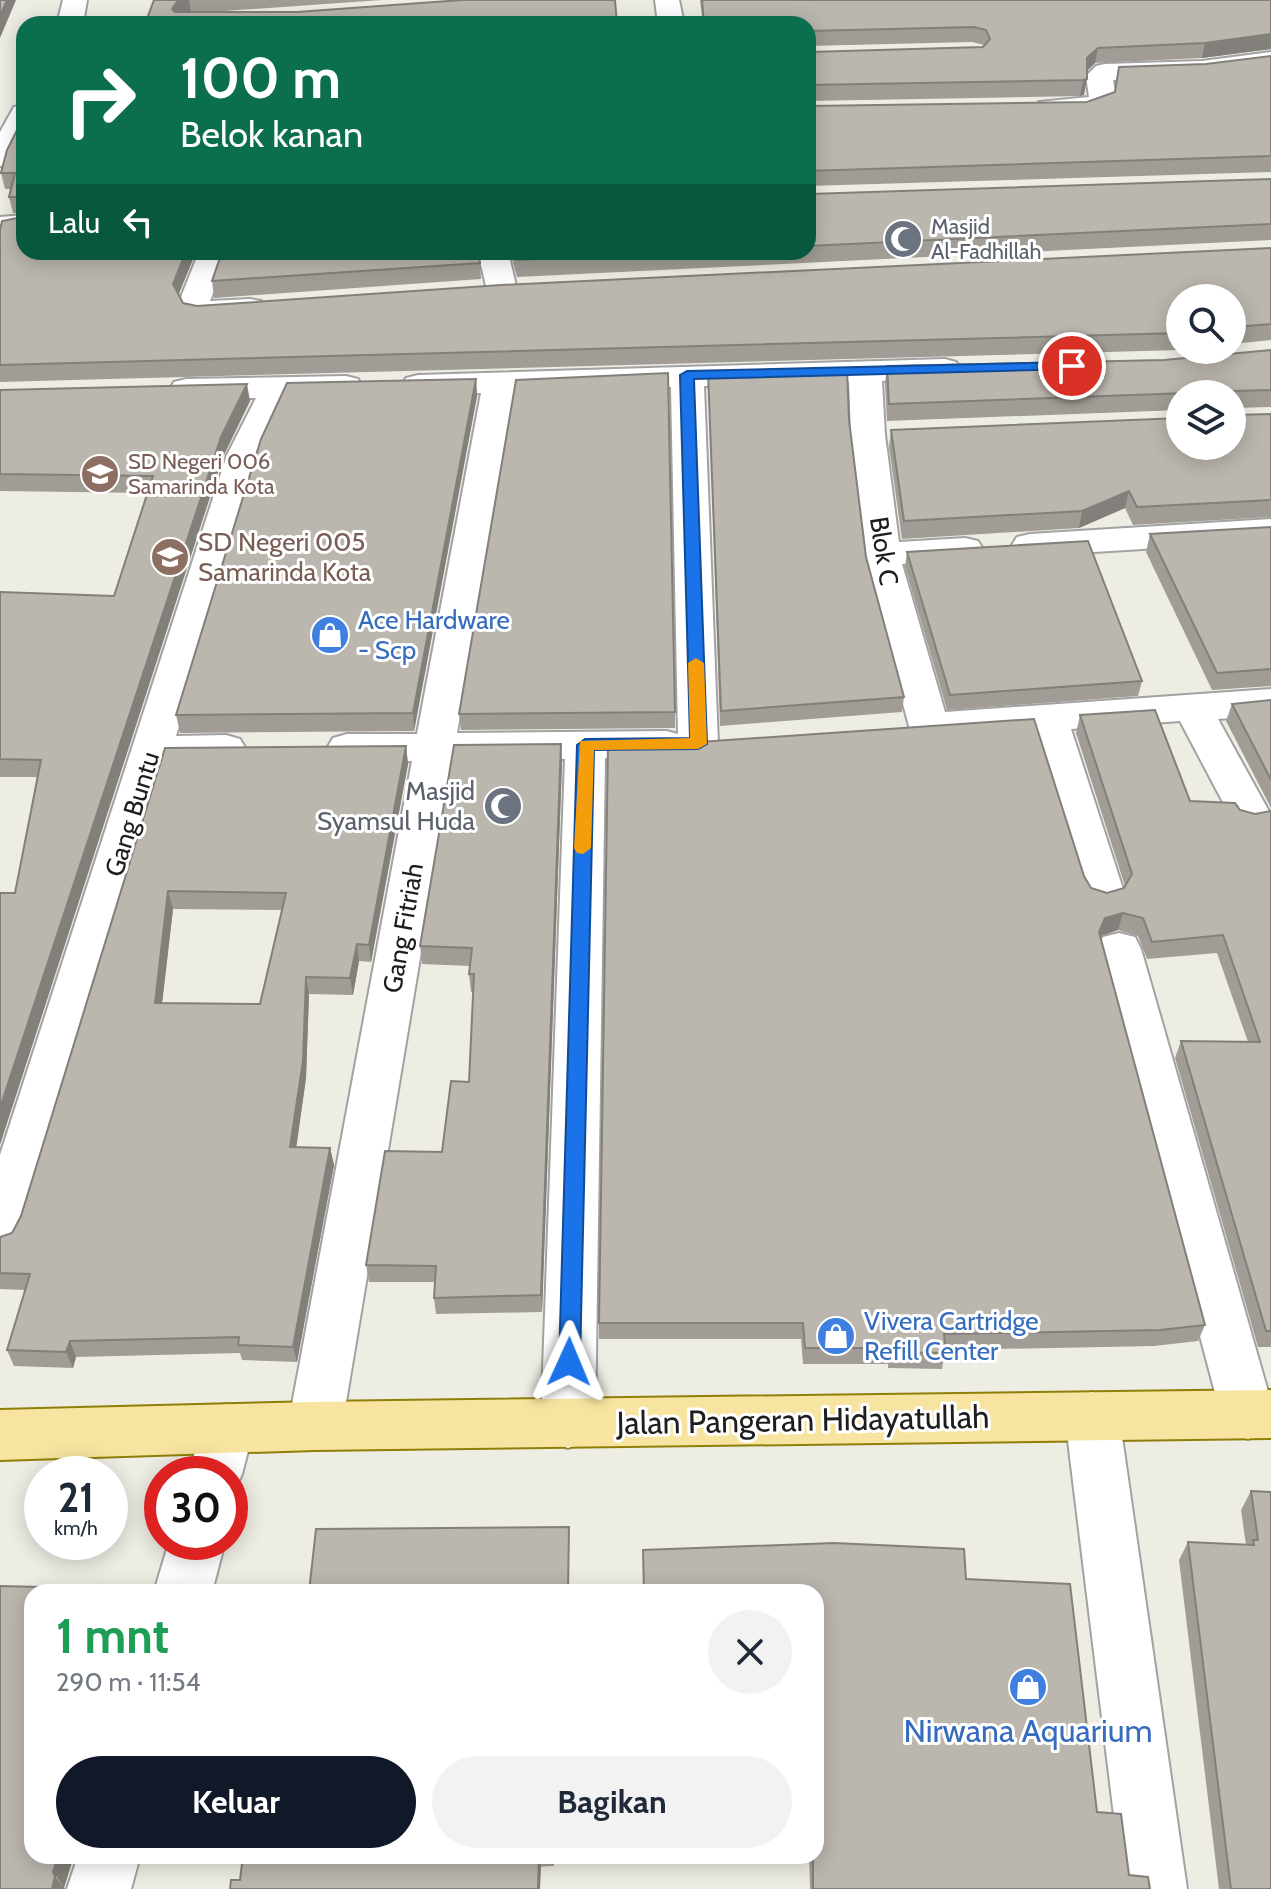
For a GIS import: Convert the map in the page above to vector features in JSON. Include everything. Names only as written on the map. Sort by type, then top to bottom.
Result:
[{"type":"main road","name":"Jalan Pangeran Hidayatullah","points":[[0,1435],[221,1451],[315,1426],[1259,1415]]},
{"type":"street","points":[[1021,108],[1098,104],[1103,98],[1099,76],[1105,72],[1202,69],[1271,60]]},
{"type":"street","points":[[0,158],[16,128]]},
{"type":"street","points":[[211,260],[194,302],[195,308],[200,311],[279,306]]},
{"type":"street","points":[[495,260],[502,290]]},
{"type":"street","points":[[470,292],[534,288]]},
{"type":"street","points":[[154,390],[974,368]]},
{"type":"street","name":"Blok C","points":[[865,371],[884,434],[883,554],[913,727],[1048,718]]},
{"type":"street","points":[[309,749],[714,742],[687,375]]},
{"type":"street","name":"Gang Fitriah","points":[[315,1426],[499,383]]},
{"type":"street","name":"Gang Buntu","points":[[0,1232],[244,455],[272,398]]},
{"type":"street","points":[[883,554],[1271,530]]},
{"type":"street","points":[[1103,892],[1048,718],[1271,702]]},
{"type":"street","points":[[1192,707],[1250,815]]},
{"type":"street","points":[[568,1424],[585,745]]},
{"type":"street","points":[[152,750],[262,749]]},
{"type":"street","points":[[1119,949],[1259,1415]]},
{"type":"street","points":[[1092,1416],[1155,1889]]},
{"type":"street","points":[[185,1584],[192,1560]]},
{"type":"street","points":[[99,1889],[107,1864]]},
{"type":"building","points":[[0,0],[7,0],[0,16]]},
{"type":"building","points":[[154,0],[182,0],[172,9],[175,12],[297,12],[462,0],[615,0],[616,16],[148,16]]},
{"type":"building","points":[[702,0],[1271,0],[1271,34],[1205,43],[1098,48],[1087,58],[1087,79],[1083,80],[816,85],[816,52],[983,47],[990,39],[986,30],[974,27],[816,31],[816,16],[703,16]]},
{"type":"building","points":[[1271,56],[1271,156],[816,171],[816,106],[1087,102],[1115,92],[1119,67],[1206,64]]},
{"type":"building","points":[[16,132],[16,197],[9,197],[15,173],[1,173]]},
{"type":"building","points":[[1271,179],[1271,224],[816,246],[816,194]]},
{"type":"building","points":[[16,218],[16,260],[183,260],[173,284],[183,303],[197,306],[501,285],[1271,248],[1271,324],[1246,326],[1246,284],[1166,284],[1166,333],[0,365],[2,221]]},
{"type":"building","points":[[219,260],[479,260],[480,263],[212,281]]},
{"type":"building","points":[[1271,350],[1271,390],[1246,391],[1246,380],[1166,380],[1166,394],[889,404],[887,366],[1166,360],[1166,364],[1246,364],[1246,352]]},
{"type":"building","points":[[847,369],[849,420],[866,557],[904,697],[721,711],[708,372]]},
{"type":"building","points":[[668,373],[675,712],[459,714],[516,380]]},
{"type":"building","points":[[476,379],[413,713],[176,715],[261,439],[287,383]]},
{"type":"building","points":[[247,384],[221,437],[0,1108],[0,893],[15,893],[41,760],[0,759],[0,592],[114,596],[153,476],[0,474],[0,390]]},
{"type":"building","points":[[1271,414],[1271,500],[1137,507],[1129,491],[1082,511],[904,521],[891,430],[1166,419],[1166,460],[1246,460],[1246,415]]},
{"type":"building","points":[[1271,527],[1271,669],[1217,673],[1150,534]]},
{"type":"building","points":[[1088,541],[1142,681],[950,695],[907,552]]},
{"type":"building","points":[[1271,700],[1271,780],[1232,704]]},
{"type":"building","points":[[1155,710],[1190,801],[1235,803],[1240,810],[1255,814],[1271,811],[1271,1331],[1266,1331],[1181,1041],[1260,1042],[1223,935],[1152,942],[1143,918],[1123,913],[1105,918],[1099,932],[1205,1325],[1160,1330],[944,1334],[946,1353],[891,1352],[891,1348],[805,1348],[803,1323],[599,1323],[608,744],[699,742],[1034,719],[1084,876],[1091,888],[1107,893],[1124,888],[1132,874],[1080,715]]},
{"type":"building","points":[[561,744],[541,1295],[434,1298],[436,1266],[366,1265],[385,1151],[442,1152],[451,1081],[469,1082],[474,974],[469,974],[472,948],[420,946],[454,745]]},
{"type":"building","points":[[406,746],[369,945],[357,944],[350,978],[306,977],[303,1061],[290,1147],[330,1148],[293,1347],[238,1345],[239,1337],[70,1341],[66,1352],[7,1350],[30,1274],[0,1273],[0,1237],[12,1233],[21,1216],[165,748]],"holes":[[[168,891],[286,893],[260,1004],[155,1003]]]},
{"type":"building","points":[[1251,1491],[1271,1492],[1271,1889],[1231,1889],[1188,1542],[1254,1545],[1253,1540],[1258,1540]]},
{"type":"building","points":[[569,1527],[568,1584],[310,1584],[316,1529]]},
{"type":"building","points":[[834,1543],[964,1549],[966,1579],[1070,1584],[1097,1812],[1121,1814],[1129,1875],[1148,1877],[1150,1889],[813,1889],[813,1864],[824,1864],[824,1584],[644,1584],[643,1550]]},
{"type":"building","points":[[0,1586],[24,1587],[24,1864],[56,1864],[55,1876],[52,1889],[0,1889]]},
{"type":"building","points":[[242,1864],[539,1864],[538,1889],[230,1889],[231,1880],[240,1880]]},
{"type":"slow traffic","points":[[583,848],[585,745],[698,744],[696,663]]},
{"type":"place","name":"Masjid Al-Fadhillah","points":[[903,239]]},
{"type":"place","name":"SD Negeri 006 Samarinda Kota","points":[[100,474]]},
{"type":"place","name":"SD Negeri 005 Samarinda Kota","points":[[170,557]]},
{"type":"place","name":"Ace Hardware - Scp","points":[[330,635]]},
{"type":"place","name":"Masjid Syamsul Huda","points":[[503,806]]},
{"type":"place","name":"Vivera Cartridge Refill Center","points":[[836,1336]]},
{"type":"place","name":"Nirwana Aquarium","points":[[1028,1687]]},
{"type":"route","points":[[569,1362],[585,745],[698,744],[687,375],[1072,366]]}]
